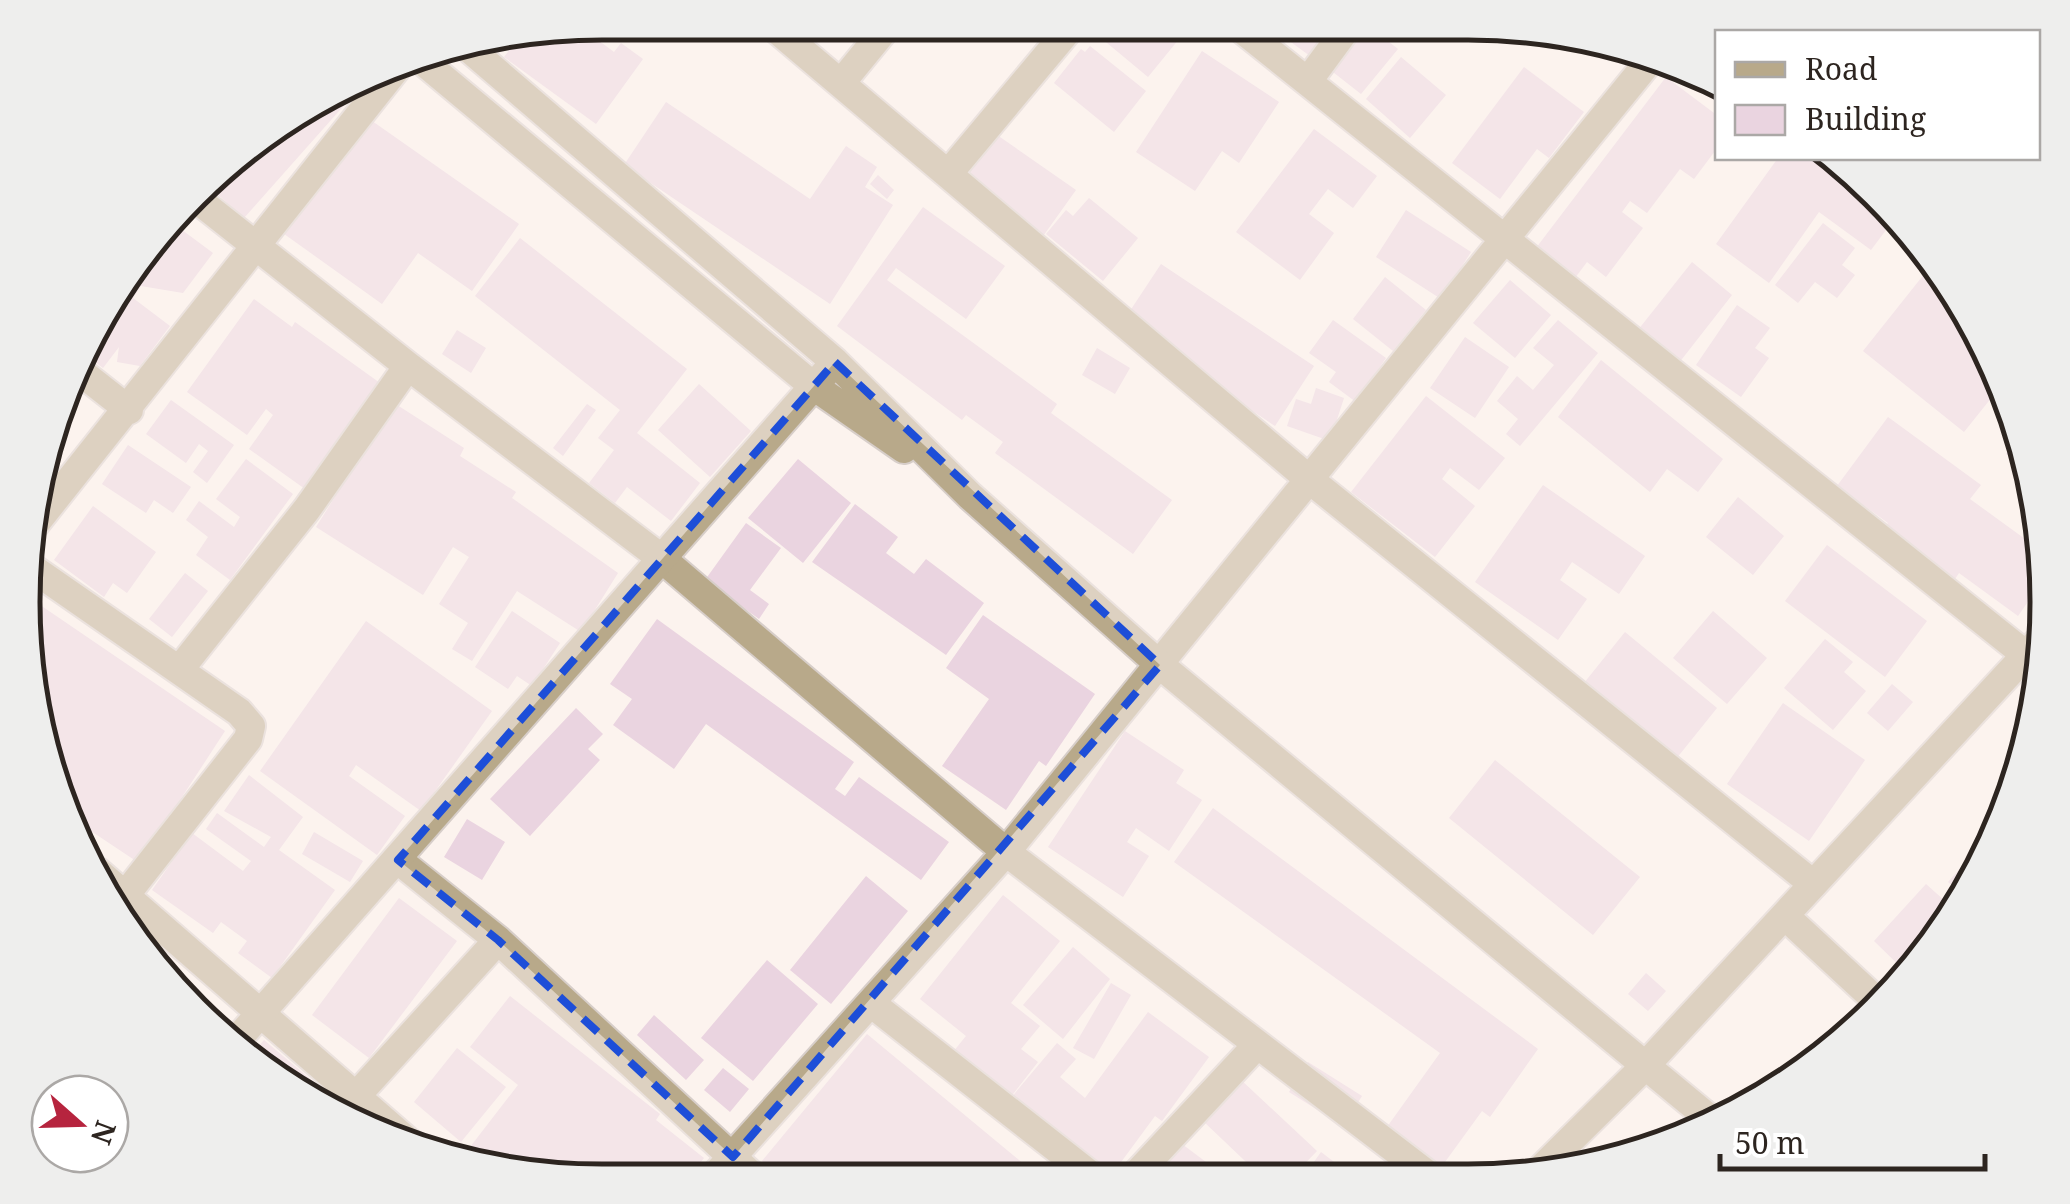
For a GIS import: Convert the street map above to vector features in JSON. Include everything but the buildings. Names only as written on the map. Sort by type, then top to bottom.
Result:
[{"type":"street","points":[[789,40],[1310,480],[1813,884]]},
{"type":"street","points":[[841,83],[876,40]]},
{"type":"street","points":[[948,174],[1060,40]]},
{"type":"street","points":[[1255,40],[2028,648]]},
{"type":"street","points":[[1308,81],[1338,40]]},
{"type":"street","points":[[484,53],[835,362],[970,496],[1160,666],[1702,1113]]},
{"type":"street","points":[[430,67],[812,385],[970,496]]},
{"type":"street","points":[[726,1164],[1006,852],[1643,68]]},
{"type":"street","points":[[48,509],[383,85]]},
{"type":"street","points":[[205,205],[661,558],[1006,852],[1414,1164]]},
{"type":"street","points":[[243,1034],[835,362]]},
{"type":"street","points":[[180,669],[307,508],[408,366]]},
{"type":"street","points":[[87,377],[130,410]]},
{"type":"street","points":[[41,575],[180,669],[239,712],[251,726],[248,739],[126,893]]},
{"type":"street","points":[[1552,1157],[1645,1066],[2027,654]]},
{"type":"street","points":[[398,860],[498,940],[739,1164]]},
{"type":"street","points":[[117,886],[385,1120]]},
{"type":"street","points":[[1785,916],[1870,994]]},
{"type":"street","points":[[357,1095],[498,940]]},
{"type":"street","points":[[872,1004],[1077,1164]]},
{"type":"street","points":[[1146,1164],[1256,1046]]},
{"type":"highlighted area","points":[[835,362],[1160,665],[733,1157],[498,940],[398,860]]}]
